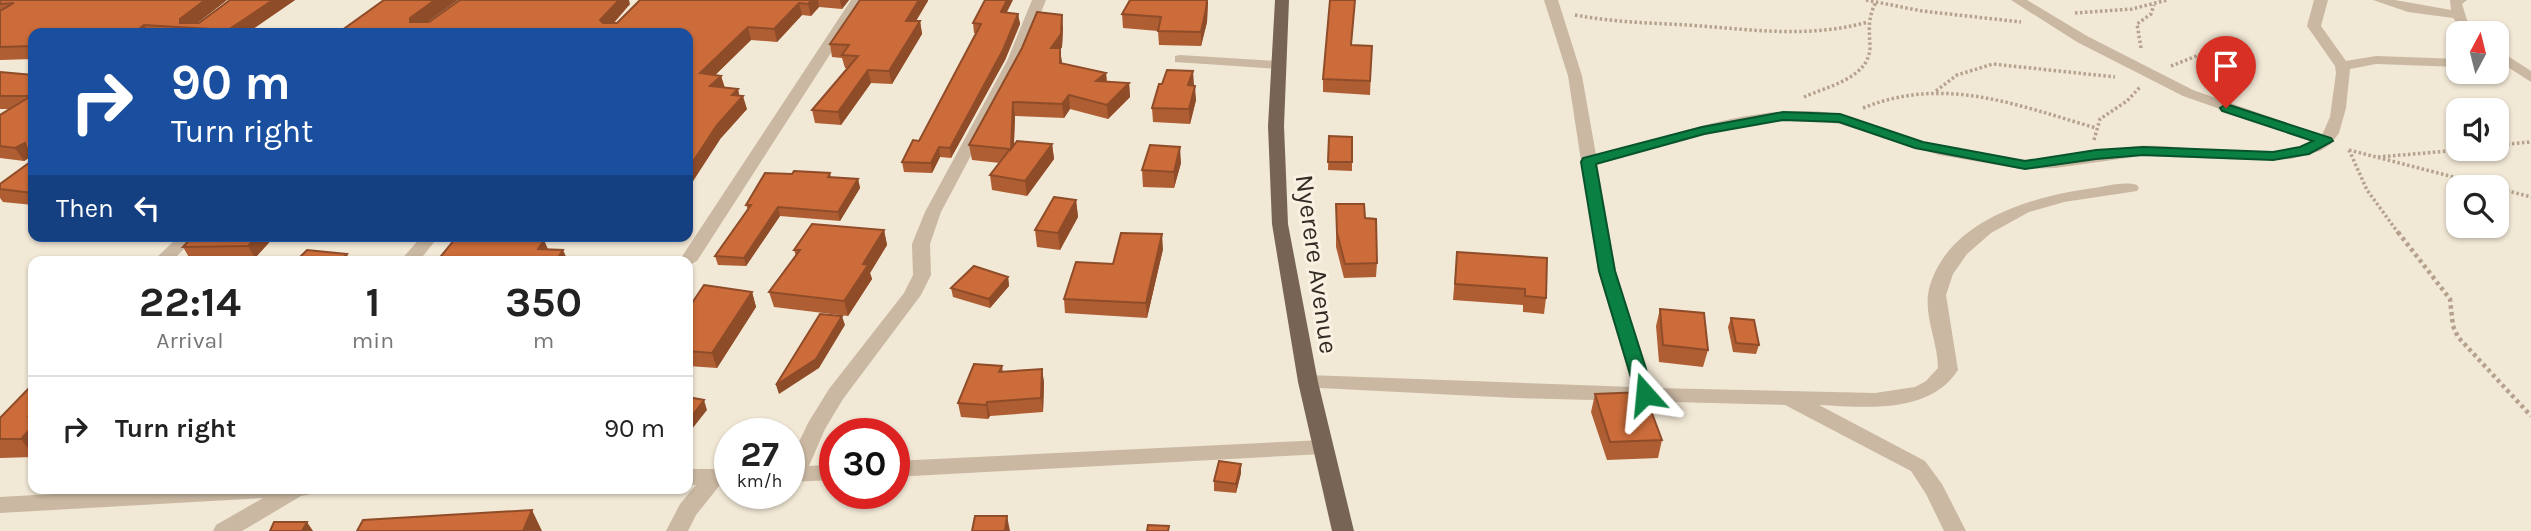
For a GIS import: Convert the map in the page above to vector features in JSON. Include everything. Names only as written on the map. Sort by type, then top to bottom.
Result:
[{"type":"main road","name":"Nyerere Avenue","points":[[1282,0],[1276,140],[1280,224],[1308,382],[1343,531]]},
{"type":"street","points":[[691,256],[858,0]]},
{"type":"street","points":[[805,448],[836,394],[912,295],[922,275],[921,244],[933,212],[1014,61],[1039,0]]},
{"type":"street","points":[[2018,0],[2154,74],[2226,108],[2326,141]]},
{"type":"street","points":[[1588,162],[1702,131],[1762,118],[1806,115],[1840,118],[1920,145],[2006,163],[2045,164],[2096,155],[2143,151],[2273,156],[2304,151],[2326,141],[2335,124],[2342,66],[2314,26],[2321,0]]},
{"type":"street","points":[[2380,0],[2408,8],[2458,15]]},
{"type":"street","points":[[2460,0],[2455,3],[2458,15],[2463,21]]},
{"type":"street","points":[[1552,5],[1575,76],[1607,271],[1645,394]]},
{"type":"street","points":[[1180,59],[1278,65]]},
{"type":"street","points":[[2342,66],[2376,60],[2446,63]]},
{"type":"street","points":[[2510,62],[2531,78]]},
{"type":"street","points":[[2510,67],[2518,68]]},
{"type":"street","points":[[1308,382],[1789,398],[1875,400],[1905,397],[1933,386],[1948,370],[1949,353],[1937,299],[1946,269],[1956,253],[2002,216],[2030,205],[2131,188]]},
{"type":"street","points":[[167,256],[183,242]]},
{"type":"street","points":[[413,256],[426,242]]},
{"type":"street","points":[[1789,398],[1918,466],[1935,490],[1955,531]]},
{"type":"street","points":[[910,468],[1323,447]]},
{"type":"street","points":[[693,477],[714,477]]},
{"type":"street","points":[[677,531],[688,510],[714,485]]},
{"type":"street","points":[[0,505],[173,494]]},
{"type":"street","points":[[224,531],[288,494]]},
{"type":"path","points":[[1866,0],[1922,11],[2025,23]]},
{"type":"path","points":[[2048,18],[2154,5],[2167,0]]},
{"type":"path","points":[[1797,101],[1863,67],[1871,54],[1868,22],[1876,2]]},
{"type":"path","points":[[1552,5],[1591,18],[1628,22],[1810,32],[1846,30],[1868,22]]},
{"type":"path","points":[[2154,5],[2151,14],[2139,22],[2136,28],[2143,54],[2154,74],[2232,42]]},
{"type":"path","points":[[1936,92],[1958,75],[1993,64],[2076,71],[2124,79]]},
{"type":"path","points":[[2096,155],[2096,128],[2105,114],[2127,101],[2147,81],[2135,80]]},
{"type":"path","points":[[1840,118],[1889,98],[1936,92],[2025,108],[2096,128]]},
{"type":"path","points":[[2326,141],[2371,158],[2446,176]]},
{"type":"path","points":[[2509,144],[2531,142]]},
{"type":"path","points":[[2349,150],[2362,182],[2381,212],[2454,305],[2453,329],[2458,337],[2531,416]]},
{"type":"path","points":[[2371,158],[2446,151]]},
{"type":"path","points":[[2509,192],[2531,197]]},
{"type":"building","points":[[205,0],[180,19],[180,23],[199,23],[230,0],[273,0],[231,28],[144,25],[140,28],[28,28],[28,46],[0,47],[0,11],[14,3],[0,4],[0,1]]},
{"type":"building","points":[[384,0],[435,0],[410,18],[410,22],[429,22],[460,0],[619,0],[600,20],[603,23],[617,23],[640,0],[812,0],[808,4],[799,3],[774,29],[748,27],[700,73],[721,76],[710,86],[738,89],[732,95],[743,96],[717,125],[693,161],[693,28],[345,28]]},
{"type":"building","points":[[860,0],[919,0],[906,21],[920,21],[889,71],[868,70],[838,112],[812,110],[858,56],[842,55],[849,45],[830,44]]},
{"type":"building","points":[[985,0],[1007,0],[1001,12],[1018,14],[1003,50],[950,148],[939,147],[931,163],[902,162],[913,140],[919,141],[981,24],[973,23]]},
{"type":"building","points":[[1130,0],[1207,0],[1201,32],[1158,31],[1161,17],[1122,14]]},
{"type":"building","points":[[1330,0],[1355,0],[1351,45],[1372,46],[1370,81],[1323,79]]},
{"type":"building","points":[[1037,12],[1062,15],[1061,34],[1051,48],[1060,48],[1060,63],[1106,73],[1096,81],[1129,83],[1107,105],[1069,95],[1062,104],[1013,102],[1011,149],[1017,141],[1052,144],[1025,181],[990,175],[1010,149],[969,145],[1022,48]]},
{"type":"building","points":[[1167,70],[1193,71],[1188,85],[1195,86],[1189,109],[1152,108],[1159,84],[1162,84]]},
{"type":"building","points":[[0,72],[28,75],[28,96],[0,96]]},
{"type":"building","points":[[28,98],[28,149],[25,143],[15,148],[0,146],[0,115]]},
{"type":"building","points":[[1329,136],[1352,137],[1352,162],[1328,162]]},
{"type":"building","points":[[1150,145],[1180,147],[1174,172],[1142,170]]},
{"type":"building","points":[[28,164],[28,192],[0,189],[0,184]]},
{"type":"building","points":[[794,171],[830,173],[828,177],[858,179],[838,212],[778,207],[744,258],[715,256],[751,205],[746,205],[765,173],[792,174]]},
{"type":"building","points":[[1054,197],[1076,200],[1058,233],[1035,230]]},
{"type":"building","points":[[1336,204],[1364,204],[1365,218],[1376,219],[1377,263],[1345,264],[1337,233]]},
{"type":"building","points":[[812,224],[884,230],[863,264],[868,265],[844,301],[769,292],[800,250],[794,250]]},
{"type":"building","points":[[1121,233],[1162,234],[1146,303],[1064,299],[1076,262],[1113,264]]},
{"type":"building","points":[[188,242],[252,242],[248,246],[183,247]]},
{"type":"building","points":[[453,242],[543,242],[538,249],[563,250],[559,256],[441,256]]},
{"type":"building","points":[[307,250],[347,254],[345,256],[301,256]]},
{"type":"building","points":[[1457,252],[1547,258],[1546,298],[1525,296],[1525,289],[1455,284]]},
{"type":"building","points":[[974,266],[1008,277],[989,299],[951,288]]},
{"type":"building","points":[[704,285],[752,292],[712,353],[693,351],[693,302]]},
{"type":"building","points":[[1660,309],[1704,313],[1708,350],[1663,345]]},
{"type":"building","points":[[820,314],[842,316],[816,359],[776,385]]},
{"type":"building","points":[[1731,318],[1754,320],[1759,345],[1736,343]]},
{"type":"building","points":[[974,364],[1002,366],[999,372],[1042,369],[1041,398],[987,402],[986,405],[958,403]]},
{"type":"building","points":[[28,389],[28,431],[21,439],[0,439],[0,418]]},
{"type":"building","points":[[1644,392],[1662,440],[1610,442],[1595,394]]},
{"type":"building","points":[[693,398],[704,400],[693,414]]},
{"type":"building","points":[[1219,461],[1241,464],[1236,484],[1214,481]]},
{"type":"building","points":[[532,510],[523,531],[357,531],[363,520]]},
{"type":"building","points":[[975,516],[1007,516],[1005,531],[972,531]]},
{"type":"building","points":[[274,522],[307,522],[302,531],[270,531]]},
{"type":"building","points":[[1148,525],[1169,526],[1168,531],[1147,531]]},
{"type":"route","points":[[1645,394],[1607,271],[1588,162],[1702,131],[1762,118],[1806,115],[1840,118],[1920,145],[2025,165],[2143,151],[2288,155],[2326,141],[2226,108]]}]
